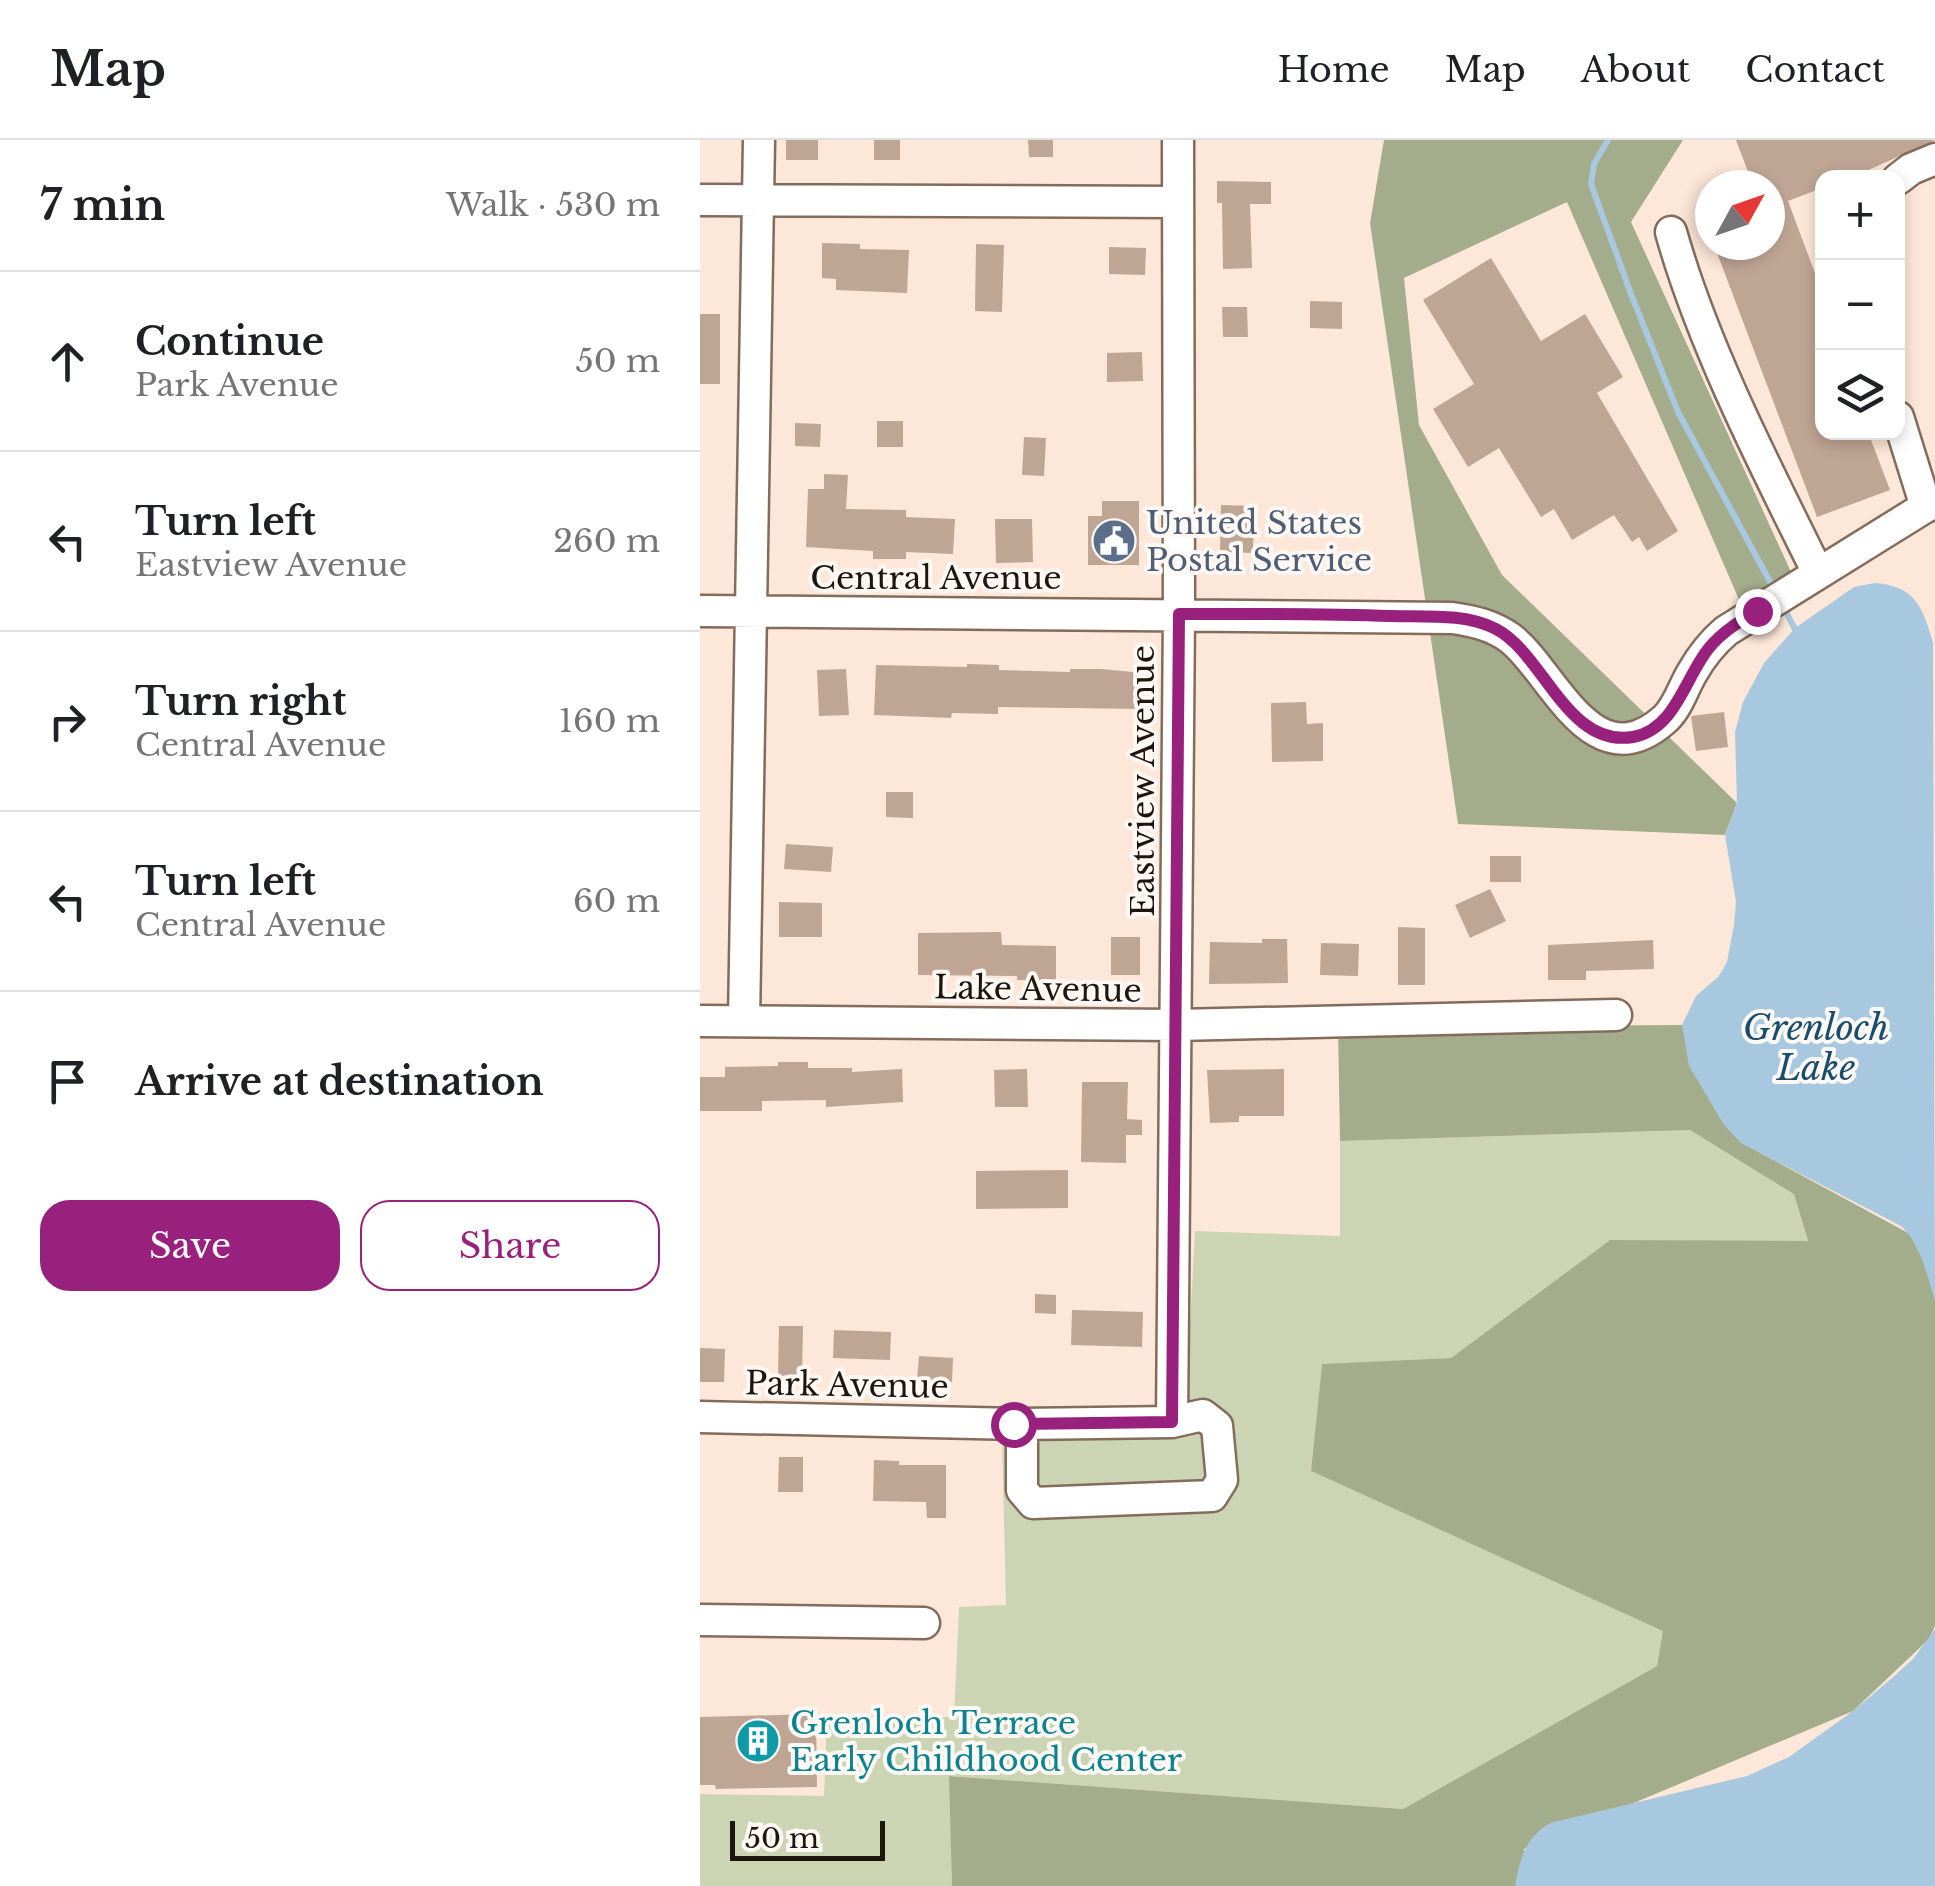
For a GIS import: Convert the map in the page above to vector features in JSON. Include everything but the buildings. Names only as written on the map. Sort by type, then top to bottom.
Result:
[{"type":"street","points":[[744,1021],[758,140]]},
{"type":"street","name":"Eastview Avenue","points":[[1172,1422],[1179,614],[1178,140]]},
{"type":"street","points":[[1905,173],[1935,159]]},
{"type":"street","points":[[700,200],[1177,202]]},
{"type":"street","points":[[1671,232],[1682,273],[1746,423],[1794,588]]},
{"type":"street","points":[[1905,440],[1930,504]]},
{"type":"street","name":"Central Avenue","points":[[700,611],[1344,614],[1476,621],[1512,640],[1572,715],[1602,732],[1635,736],[1674,710],[1692,671],[1716,641],[1930,504]]},
{"type":"street","name":"Lake Avenue","points":[[700,1022],[1177,1026],[1616,1015]]},
{"type":"street","name":"Park Avenue","points":[[700,1417],[1022,1424],[1172,1422],[1203,1415],[1217,1426],[1222,1480],[1212,1496],[1033,1503],[1022,1490],[1022,1424]]},
{"type":"street","points":[[700,1620],[924,1623]]},
{"type":"green space","points":[[1384,140],[1683,140],[1631,222],[1791,572],[1740,602],[1567,202],[1404,278],[1419,425],[1502,575],[1737,803],[1725,835],[1458,824],[1370,223]]},
{"type":"green space","points":[[1682,1025],[1742,1143],[1910,1234],[1935,1283],[1935,1626],[1929,1639],[1853,1711],[1524,1849],[1529,1886],[952,1886],[949,1776],[1403,1809],[1657,1666],[1663,1631],[1311,1471],[1322,1364],[1451,1358],[1610,1240],[1808,1241],[1794,1194],[1690,1130],[1340,1141],[1338,1027]]},
{"type":"green space","points":[[1690,1130],[1794,1193],[1808,1242],[1610,1240],[1451,1358],[1322,1365],[1311,1471],[1664,1631],[1657,1666],[1403,1809],[950,1776],[952,1886],[700,1886],[700,1794],[824,1796],[827,1715],[954,1717],[959,1607],[1006,1605],[1002,1436],[1184,1437],[1195,1231],[1340,1236],[1340,1141]]},
{"type":"water","name":"Grenloch Lake","points":[[1875,583],[1900,589],[1916,601],[1933,643],[1935,1301],[1918,1251],[1901,1226],[1741,1143],[1724,1125],[1689,1066],[1682,1025],[1696,996],[1719,976],[1727,962],[1734,925],[1736,902],[1725,835],[1737,803],[1735,732],[1743,702],[1764,663],[1795,628],[1854,587]]},
{"type":"water","points":[[1935,1629],[1935,1886],[1515,1886],[1525,1850],[1550,1823],[1747,1776],[1789,1757],[1892,1678],[1913,1659]]},
{"type":"waterway","points":[[1608,140],[1594,164],[1591,184],[1631,294],[1678,412],[1775,591]]},
{"type":"waterway","points":[[1783,606],[1798,635]]},
{"type":"place","name":"United States Postal Service","points":[[1114,541]]},
{"type":"place","name":"Grenloch Terrace Early Childhood Center","points":[[758,1741]]},
{"type":"route","points":[[1013,1424],[1172,1422],[1179,614],[1344,614],[1476,621],[1496,628],[1512,640],[1572,715],[1619,737],[1651,730],[1664,720],[1674,710],[1692,671],[1708,650],[1726,631],[1757,611]]}]
